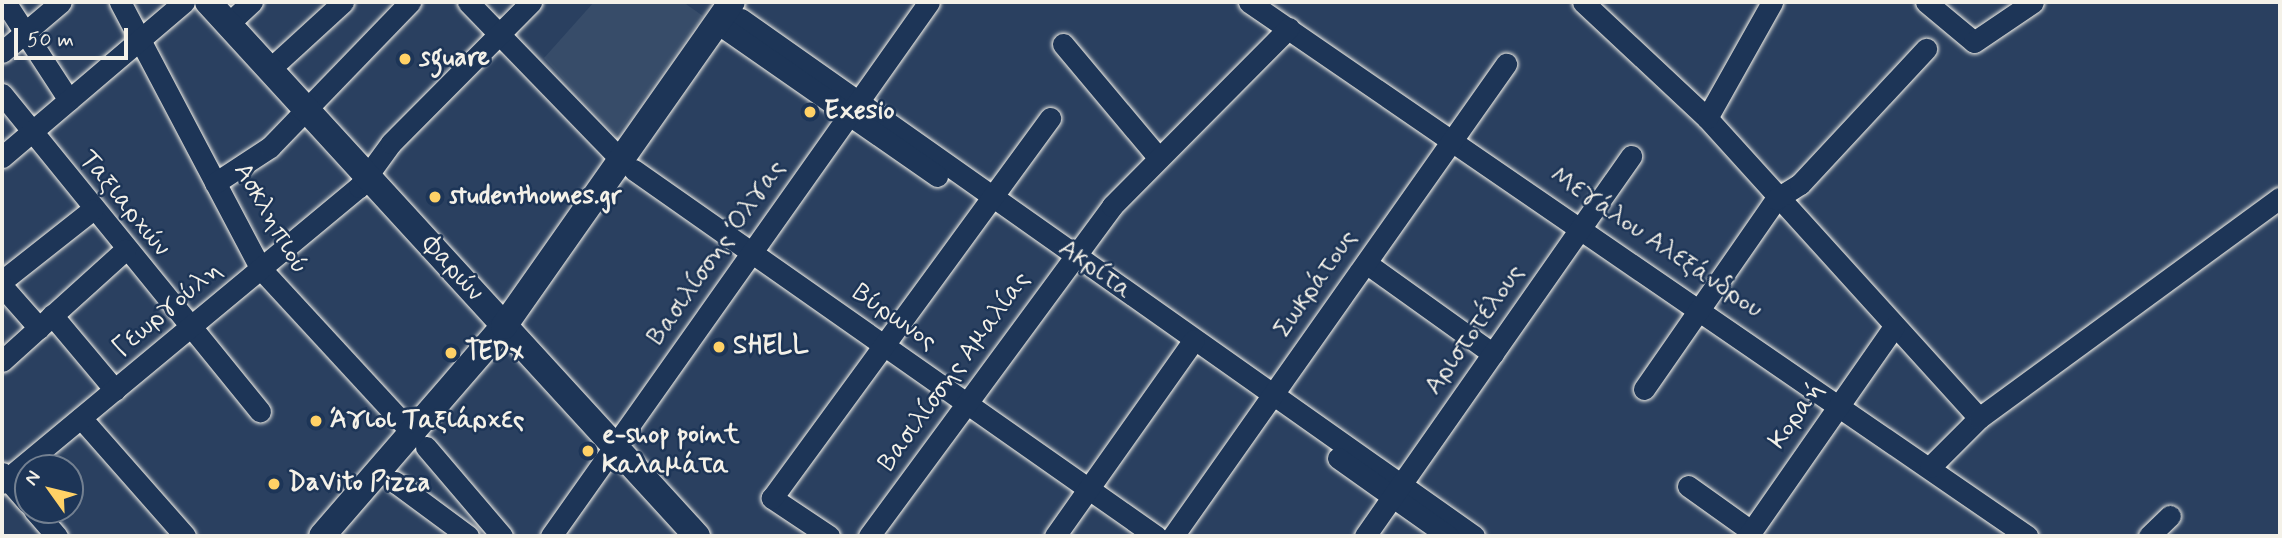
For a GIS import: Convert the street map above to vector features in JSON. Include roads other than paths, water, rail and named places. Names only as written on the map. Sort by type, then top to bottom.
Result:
[{"type":"main road","name":"Φαρών","points":[[208,2],[696,536]]},
{"type":"main road","points":[[322,536],[420,441],[510,332],[731,13]]},
{"type":"main road","points":[[344,536],[395,482],[420,441]]},
{"type":"street","points":[[5,2],[69,100]]},
{"type":"street","points":[[2,52],[61,2]]},
{"type":"street","name":"Ασκληπιού","points":[[120,2],[261,269],[420,441],[502,536]]},
{"type":"street","points":[[2,157],[184,2]]},
{"type":"street","points":[[228,24],[252,2]]},
{"type":"street","points":[[270,69],[343,2]]},
{"type":"street","points":[[215,183],[261,155],[410,2]]},
{"type":"street","name":"Βύρωνος","points":[[468,2],[627,165],[1156,536]]},
{"type":"street","name":"Γεωργούλη","points":[[3,479],[115,390],[368,177],[391,143],[531,2]]},
{"type":"street","name":"Βασιλίσσης Όλγας","points":[[551,536],[929,2]]},
{"type":"street","name":"Μεγάλου Αλεξάνδρου","points":[[1249,2],[1700,307],[2027,536]]},
{"type":"street","points":[[1583,2],[1707,118],[1776,200],[1979,418]]},
{"type":"street","points":[[1707,118],[1772,2]]},
{"type":"street","points":[[1926,2],[1974,42],[2033,2]]},
{"type":"street","name":"Ακρίτα","points":[[731,13],[853,110],[1397,491],[1474,536]]},
{"type":"street","name":"Βασιλίσσης Αμαλίας","points":[[869,536],[969,405],[1071,261],[1157,156],[1289,28]]},
{"type":"street","points":[[1063,44],[1157,156]]},
{"type":"street","points":[[1644,389],[1776,200],[1800,184],[1926,49]]},
{"type":"street","name":"Σωκράτους","points":[[1173,536],[1506,64]]},
{"type":"street","name":"Ταξιαρχών","points":[[2,94],[30,133],[188,328],[260,411]]},
{"type":"street","points":[[829,536],[772,498],[886,347],[1051,118]]},
{"type":"street","name":"Αριστοτέλους","points":[[1365,536],[1631,156]]},
{"type":"street","points":[[1930,467],[1979,418],[2280,198]]},
{"type":"street","points":[[92,210],[2,284],[115,390]]},
{"type":"street","points":[[2,361],[125,250]]},
{"type":"street","points":[[1366,263],[1493,354]]},
{"type":"street","name":"Κοραή","points":[[1749,534],[1894,327]]},
{"type":"street","points":[[1055,536],[1190,345]]},
{"type":"street","points":[[81,418],[185,536]]},
{"type":"street","points":[[395,482],[468,536]]},
{"type":"street","points":[[1688,486],[1749,534]]},
{"type":"street","name":"Ακρίτα","points":[[1397,491],[1448,536]]},
{"type":"street","points":[[2150,536],[2170,516]]},
{"type":"place","name":"sguare","points":[[405,59]]},
{"type":"place","name":"Exesio","points":[[810,112]]},
{"type":"place","name":"studenthomes.gr","points":[[435,197]]},
{"type":"place","name":"SHELL","points":[[719,347]]},
{"type":"place","name":"TEDx","points":[[451,353]]},
{"type":"place","name":"Άγιοι Ταξιάρχες","points":[[316,421]]},
{"type":"place","name":"e-shop point Καλαμάτα","points":[[588,451]]},
{"type":"place","name":"DaVito Pizza","points":[[274,484]]}]
